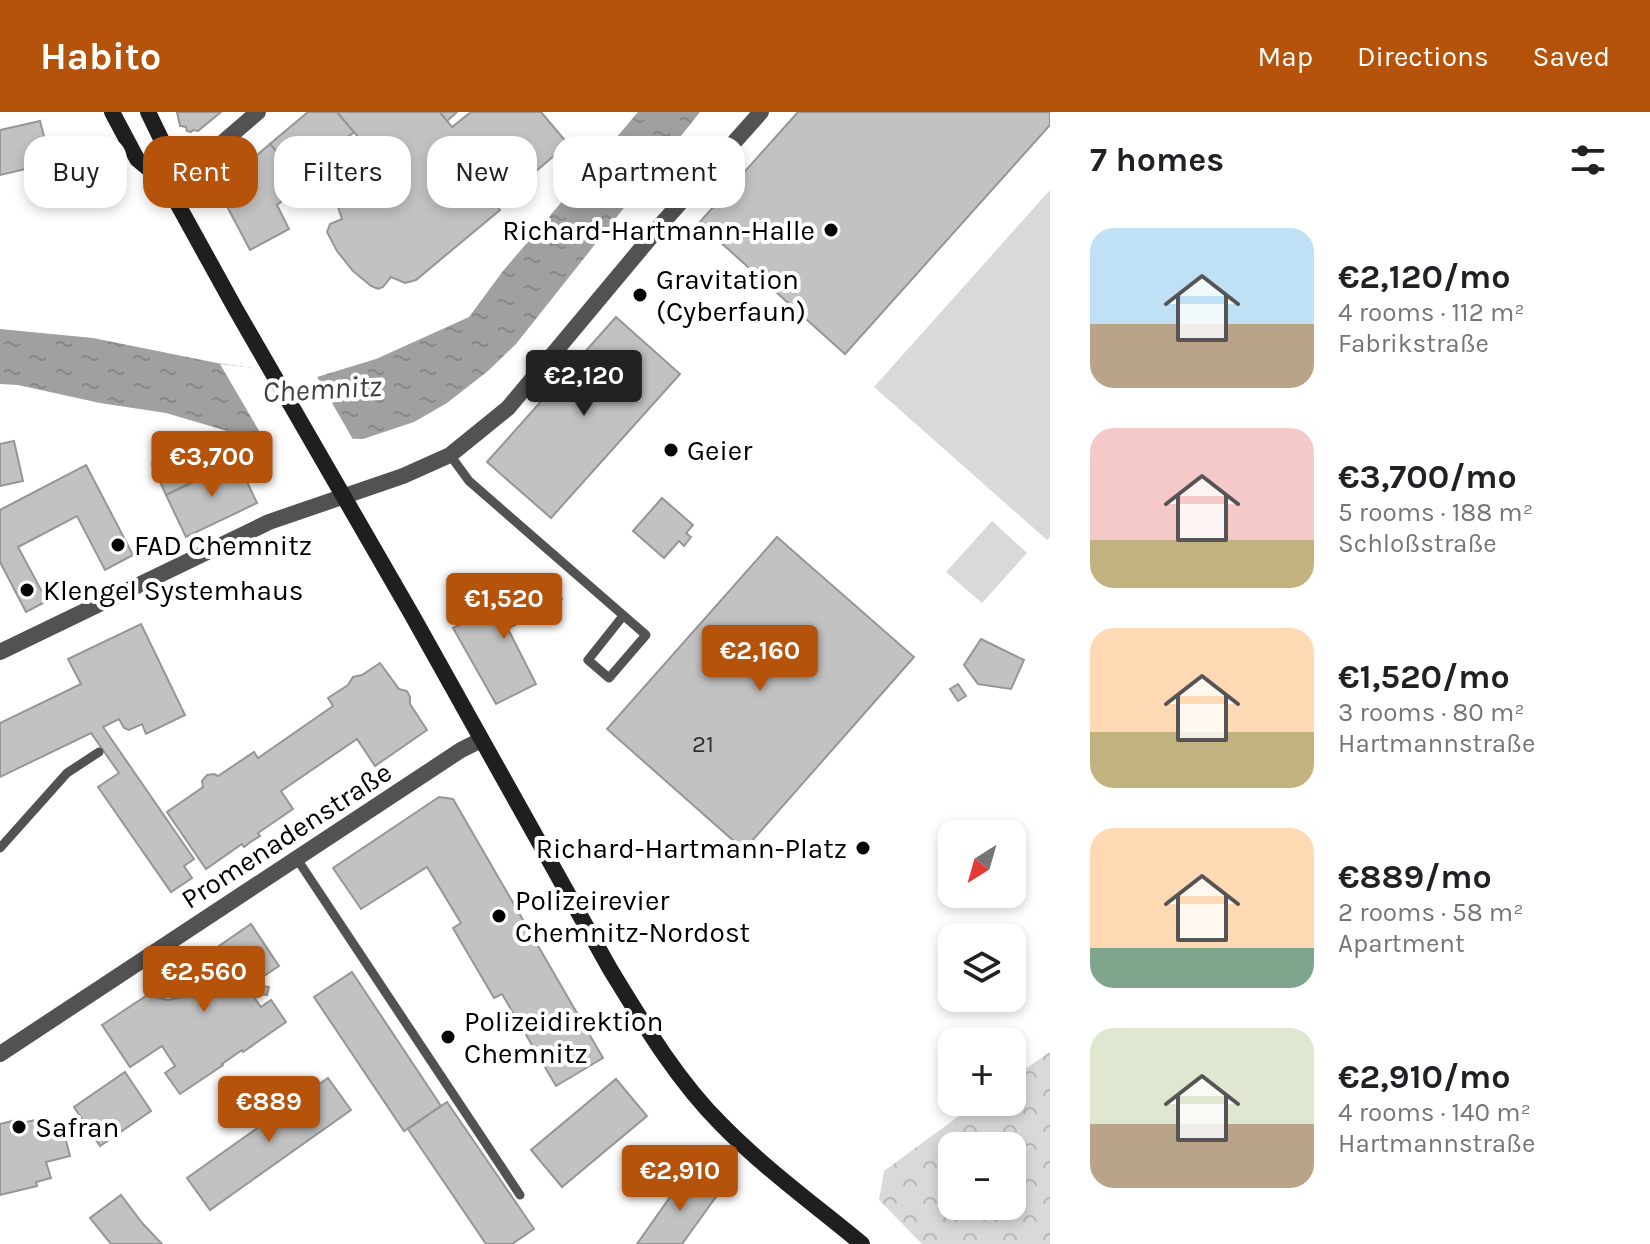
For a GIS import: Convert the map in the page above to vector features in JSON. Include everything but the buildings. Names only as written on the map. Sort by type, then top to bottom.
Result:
[{"type":"main road","points":[[112,112],[137,159],[143,164]]},
{"type":"main road","points":[[148,112],[160,136]]},
{"type":"main road","points":[[180,208],[643,1023],[672,1066],[735,1138],[862,1244]]},
{"type":"street","points":[[230,136],[258,112]]},
{"type":"street","points":[[0,652],[271,522],[406,475],[450,455],[508,408],[665,220],[761,112]]},
{"type":"street","name":"Promenadenstraße","points":[[0,1054],[461,750],[481,740]]},
{"type":"lane","points":[[450,455],[469,481],[646,635],[609,678],[588,660],[623,616]]},
{"type":"lane","points":[[0,848],[67,773],[99,752]]},
{"type":"lane","points":[[297,859],[520,1195]]},
{"type":"green space","points":[[1050,190],[1050,537],[1047,540],[874,387]]},
{"type":"green space","points":[[992,521],[1027,553],[982,603],[946,572]]},
{"type":"green space","points":[[1050,1052],[1050,1244],[922,1244],[879,1200],[884,1171],[959,1116],[1026,1116],[1026,1068]]},
{"type":"water","points":[[638,112],[700,112],[681,136],[618,136]]},
{"type":"water","name":"Chemnitz","points":[[556,208],[624,208],[516,344],[488,371],[447,403],[414,422],[363,439],[244,436],[166,413],[0,384],[0,329],[93,338],[217,363],[317,377],[376,359],[469,317]]},
{"type":"pier","points":[[220,364],[316,375],[355,443],[265,441]]},
{"type":"place","name":"Richard-Hartmann-Halle","points":[[831,230]]},
{"type":"place","name":"Gravitation (Cyberfaun)","points":[[640,295]]},
{"type":"place","name":"Geier","points":[[671,450]]},
{"type":"place","name":"FAD Chemnitz","points":[[118,545]]},
{"type":"place","name":"Klengel Systemhaus","points":[[27,590]]},
{"type":"place","name":"Richard-Hartmann-Platz","points":[[863,848]]},
{"type":"place","name":"Polizeirevier Chemnitz-Nordost","points":[[499,916]]},
{"type":"place","name":"Polizeidirektion Chemnitz","points":[[448,1037]]},
{"type":"place","name":"Safran","points":[[19,1127]]}]
